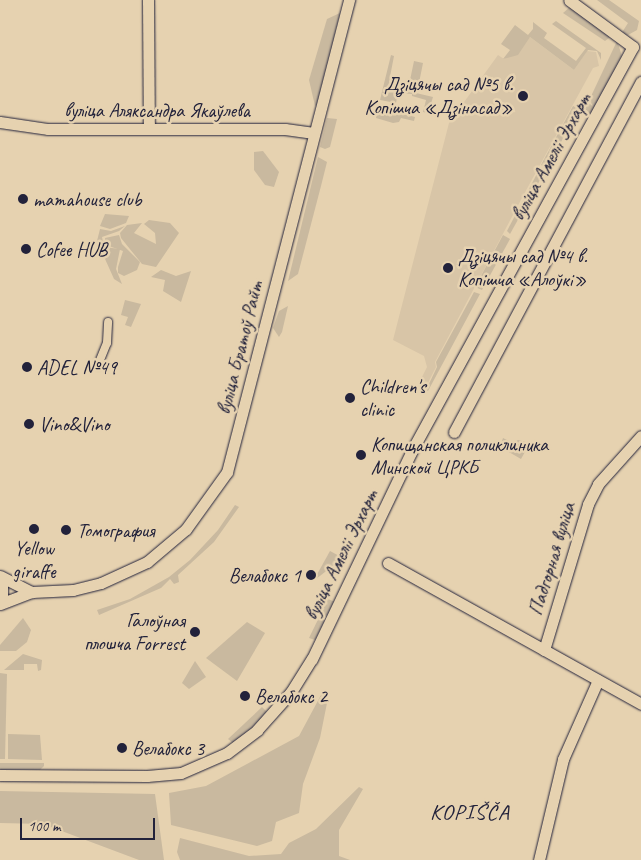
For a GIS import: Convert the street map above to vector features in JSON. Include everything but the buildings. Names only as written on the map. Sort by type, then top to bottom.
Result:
[{"type":"main road","points":[[0,583],[0,594]]},
{"type":"street","points":[[148,0],[149,129]]},
{"type":"street","name":"вуліца Братоў Райт","points":[[0,604],[32,592],[85,587],[111,580],[146,562],[186,529],[228,472],[349,0]]},
{"type":"street","name":"вуліца Амеліі Эрхарт","points":[[0,775],[147,776],[181,773],[227,753],[273,714],[312,659],[410,452],[633,47],[569,0]]},
{"type":"street","points":[[454,432],[641,82]]},
{"type":"street","name":"вуліца Аляксандра Якаўлева","points":[[0,122],[48,129],[286,130],[314,133]]},
{"type":"street","points":[[98,365],[108,343],[108,322]]},
{"type":"street","name":"Падгорная вуліца","points":[[544,650],[588,504],[598,484],[641,436]]},
{"type":"street","points":[[388,563],[641,704]]},
{"type":"street","points":[[0,576],[32,592]]},
{"type":"street","points":[[539,860],[563,759],[598,680]]},
{"type":"shaded area","points":[[597,0],[609,0],[639,21],[637,30],[628,35],[621,34],[628,23]]},
{"type":"shaded area","points":[[570,7],[611,35],[609,38],[605,41],[563,13]]},
{"type":"shaded area","points":[[340,13],[319,104],[315,106],[309,80],[327,19]]},
{"type":"shaded area","points":[[556,21],[601,53],[601,60],[597,51],[588,50],[574,70],[530,37],[518,55],[503,59],[510,50],[501,44],[515,25],[528,35],[533,29],[533,22],[547,33],[544,38],[576,61],[586,48],[552,24]]},
{"type":"shaded area","points":[[530,37],[574,70],[587,51],[596,52],[599,66],[593,68],[523,196],[435,362],[436,367],[426,387],[419,383],[427,367],[424,356],[393,340],[449,123],[498,55],[504,59]]},
{"type":"shaded area","points":[[617,41],[622,56],[591,114],[585,109]]},
{"type":"shaded area","points":[[391,55],[394,56],[389,82],[409,85],[414,61],[423,63],[419,83],[435,87],[434,91],[418,88],[416,93],[433,97],[428,113],[423,112],[426,100],[412,96],[412,94],[398,93],[396,103],[380,100]]},
{"type":"shaded area","points":[[573,106],[579,109],[547,168],[541,165]]},
{"type":"shaded area","points":[[378,108],[415,117],[414,121],[401,118],[399,122],[393,123],[376,118]]},
{"type":"shaded area","points":[[327,118],[337,119],[330,147],[325,149],[320,147]]},
{"type":"shaded area","points":[[263,151],[279,172],[274,187],[265,185],[254,170],[254,152]]},
{"type":"shaded area","points":[[318,157],[327,162],[298,274],[288,281]]},
{"type":"shaded area","points":[[540,168],[545,171],[510,234],[507,231]]},
{"type":"shaded area","points":[[105,214],[129,216],[126,223],[110,229],[100,226]]},
{"type":"shaded area","points":[[149,220],[170,223],[179,233],[156,267],[142,264],[121,238],[120,233],[127,225],[142,223],[134,233],[156,244],[155,233],[144,224]]},
{"type":"shaded area","points":[[125,226],[119,231],[102,237],[104,247],[120,249],[116,269],[122,284],[114,279],[97,241],[100,229],[111,231]]},
{"type":"shaded area","points":[[119,235],[122,244],[140,262],[137,270],[124,276],[118,273],[123,251],[106,245],[105,238]]},
{"type":"shaded area","points":[[503,235],[510,239],[482,290],[475,287]]},
{"type":"shaded area","points":[[161,270],[176,276],[191,271],[181,302],[163,291],[165,280],[151,277]]},
{"type":"shaded area","points":[[474,292],[480,294],[428,391],[417,386],[427,388],[437,367],[436,362]]},
{"type":"shaded area","points":[[125,300],[141,304],[131,327],[125,325],[128,317],[121,315]]},
{"type":"shaded area","points":[[288,306],[279,337],[273,328],[279,311]]},
{"type":"shaded area","points":[[503,438],[513,443],[518,440],[530,443],[521,459],[500,447]]},
{"type":"shaded area","points":[[235,505],[239,507],[214,542],[178,575],[179,582],[174,584],[170,579],[161,588],[99,615],[97,610],[130,599],[169,577],[190,560],[218,530]]},
{"type":"shaded area","points":[[330,551],[343,558],[316,579],[315,578]]},
{"type":"shaded area","points":[[328,599],[335,602],[315,640],[309,638]]},
{"type":"shaded area","points":[[23,618],[31,630],[27,642],[16,651],[0,651],[0,645]]},
{"type":"shaded area","points":[[247,622],[265,633],[237,681],[206,658]]},
{"type":"shaded area","points":[[23,654],[42,660],[41,670],[38,671],[37,664],[24,664],[24,670],[4,670]]},
{"type":"shaded area","points":[[195,661],[206,677],[189,689],[182,683]]},
{"type":"shaded area","points":[[0,673],[7,674],[5,759],[0,759]]},
{"type":"shaded area","points":[[321,695],[328,698],[320,738],[303,784],[299,813],[276,822],[272,841],[257,846],[171,825],[169,793],[206,786],[299,736]]},
{"type":"shaded area","points":[[262,707],[268,713],[253,728],[233,743],[228,739]]},
{"type":"shaded area","points":[[8,734],[40,735],[42,760],[8,759]]},
{"type":"shaded area","points":[[0,763],[44,763],[44,766],[40,770],[0,770]]},
{"type":"shaded area","points":[[359,787],[363,789],[339,830],[339,856],[350,860],[180,860],[177,852],[180,838],[249,856],[281,854],[289,843],[316,829]]},
{"type":"shaded area","points":[[0,791],[155,794],[164,860],[139,860],[43,824],[0,823]]},
{"type":"place","name":"Дзіцячы сад №5 в. Копішча «Дзінасад»","points":[[523,96]]},
{"type":"place","name":"mamahouse club","points":[[23,199]]},
{"type":"place","name":"Cofee HUB","points":[[26,249]]},
{"type":"place","name":"Дзіцячы сад №4 в. Копішча «Алоўкі»","points":[[448,268]]},
{"type":"place","name":"ADEL №49","points":[[27,367]]},
{"type":"place","name":"Children's clinic","points":[[350,398]]},
{"type":"place","name":"Vino&Vino","points":[[29,424]]},
{"type":"place","name":"Копищанская поликлиника Минской ЦРКБ","points":[[361,455]]},
{"type":"place","name":"Yellow giraffe","points":[[34,529]]},
{"type":"place","name":"Томография","points":[[66,530]]},
{"type":"place","name":"Велабокс 1","points":[[311,575]]},
{"type":"place","name":"Галоўная плошча Forrest","points":[[195,632]]},
{"type":"place","name":"Велабокс 2","points":[[245,696]]},
{"type":"place","name":"Велабокс 3","points":[[122,748]]},
{"type":"district","name":"KOPIŠČA","points":[[470,813]]}]
